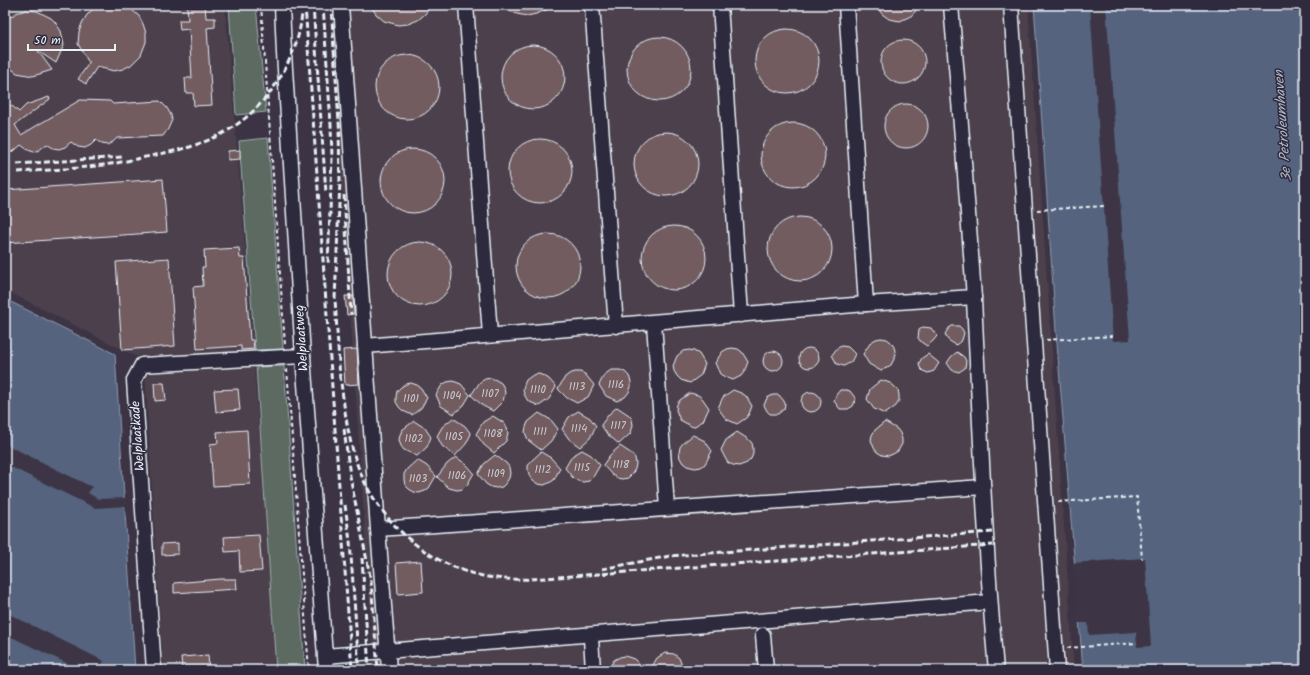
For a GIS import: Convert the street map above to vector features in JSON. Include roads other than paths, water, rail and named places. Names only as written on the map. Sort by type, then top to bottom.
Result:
[{"type":"lane","name":"Welplaatweg","points":[[282,5],[303,356],[326,670]]},
{"type":"lane","points":[[342,5],[389,670]]},
{"type":"lane","points":[[466,5],[490,335]]},
{"type":"lane","points":[[592,5],[616,326]]},
{"type":"lane","points":[[720,5],[742,315]]},
{"type":"lane","points":[[846,5],[866,304]]},
{"type":"lane","points":[[951,5],[974,297],[983,487],[996,670]]},
{"type":"lane","points":[[1011,5],[1024,211],[1057,670]]},
{"type":"lane","points":[[365,346],[866,304],[974,297]]},
{"type":"lane","points":[[654,322],[667,508]]},
{"type":"lane","name":"Welplaatkade","points":[[154,670],[140,501],[134,380],[142,365],[303,356]]},
{"type":"lane","points":[[378,529],[983,487]]},
{"type":"lane","points":[[325,656],[990,602]]},
{"type":"lane","points":[[764,635],[766,670]]},
{"type":"lane","points":[[591,638],[593,670]]},
{"type":"water","name":"3e Petroleumhaven","points":[[1034,5],[1305,5],[1305,670],[1083,670],[1056,331]]},
{"type":"water","points":[[5,299],[115,354],[135,670],[5,670]]},
{"type":"railway","points":[[305,5],[352,670]]},
{"type":"railway","points":[[313,5],[326,193]]},
{"type":"railway","points":[[323,5],[332,158],[328,265]]},
{"type":"railway","points":[[331,5],[340,137]]},
{"type":"railway","points":[[18,172],[82,168],[151,156],[187,148],[211,139],[234,127],[264,100],[279,79],[295,47],[302,13]]},
{"type":"railway","points":[[339,131],[340,181],[335,299],[340,379]]},
{"type":"railway","points":[[17,164],[123,157]]},
{"type":"railway","points":[[344,195],[351,314]]},
{"type":"railway","points":[[340,375],[346,420],[357,464],[365,483],[375,500],[387,517],[401,532],[417,545],[434,557],[452,566],[478,575],[501,579],[531,579],[993,545]]},
{"type":"railway","points":[[344,429],[350,476],[371,581],[378,670]]},
{"type":"railway","points":[[345,505],[350,541],[359,670]]},
{"type":"railway","points":[[602,569],[670,556],[992,532]]},
{"type":"railway","points":[[362,558],[369,670]]}]
